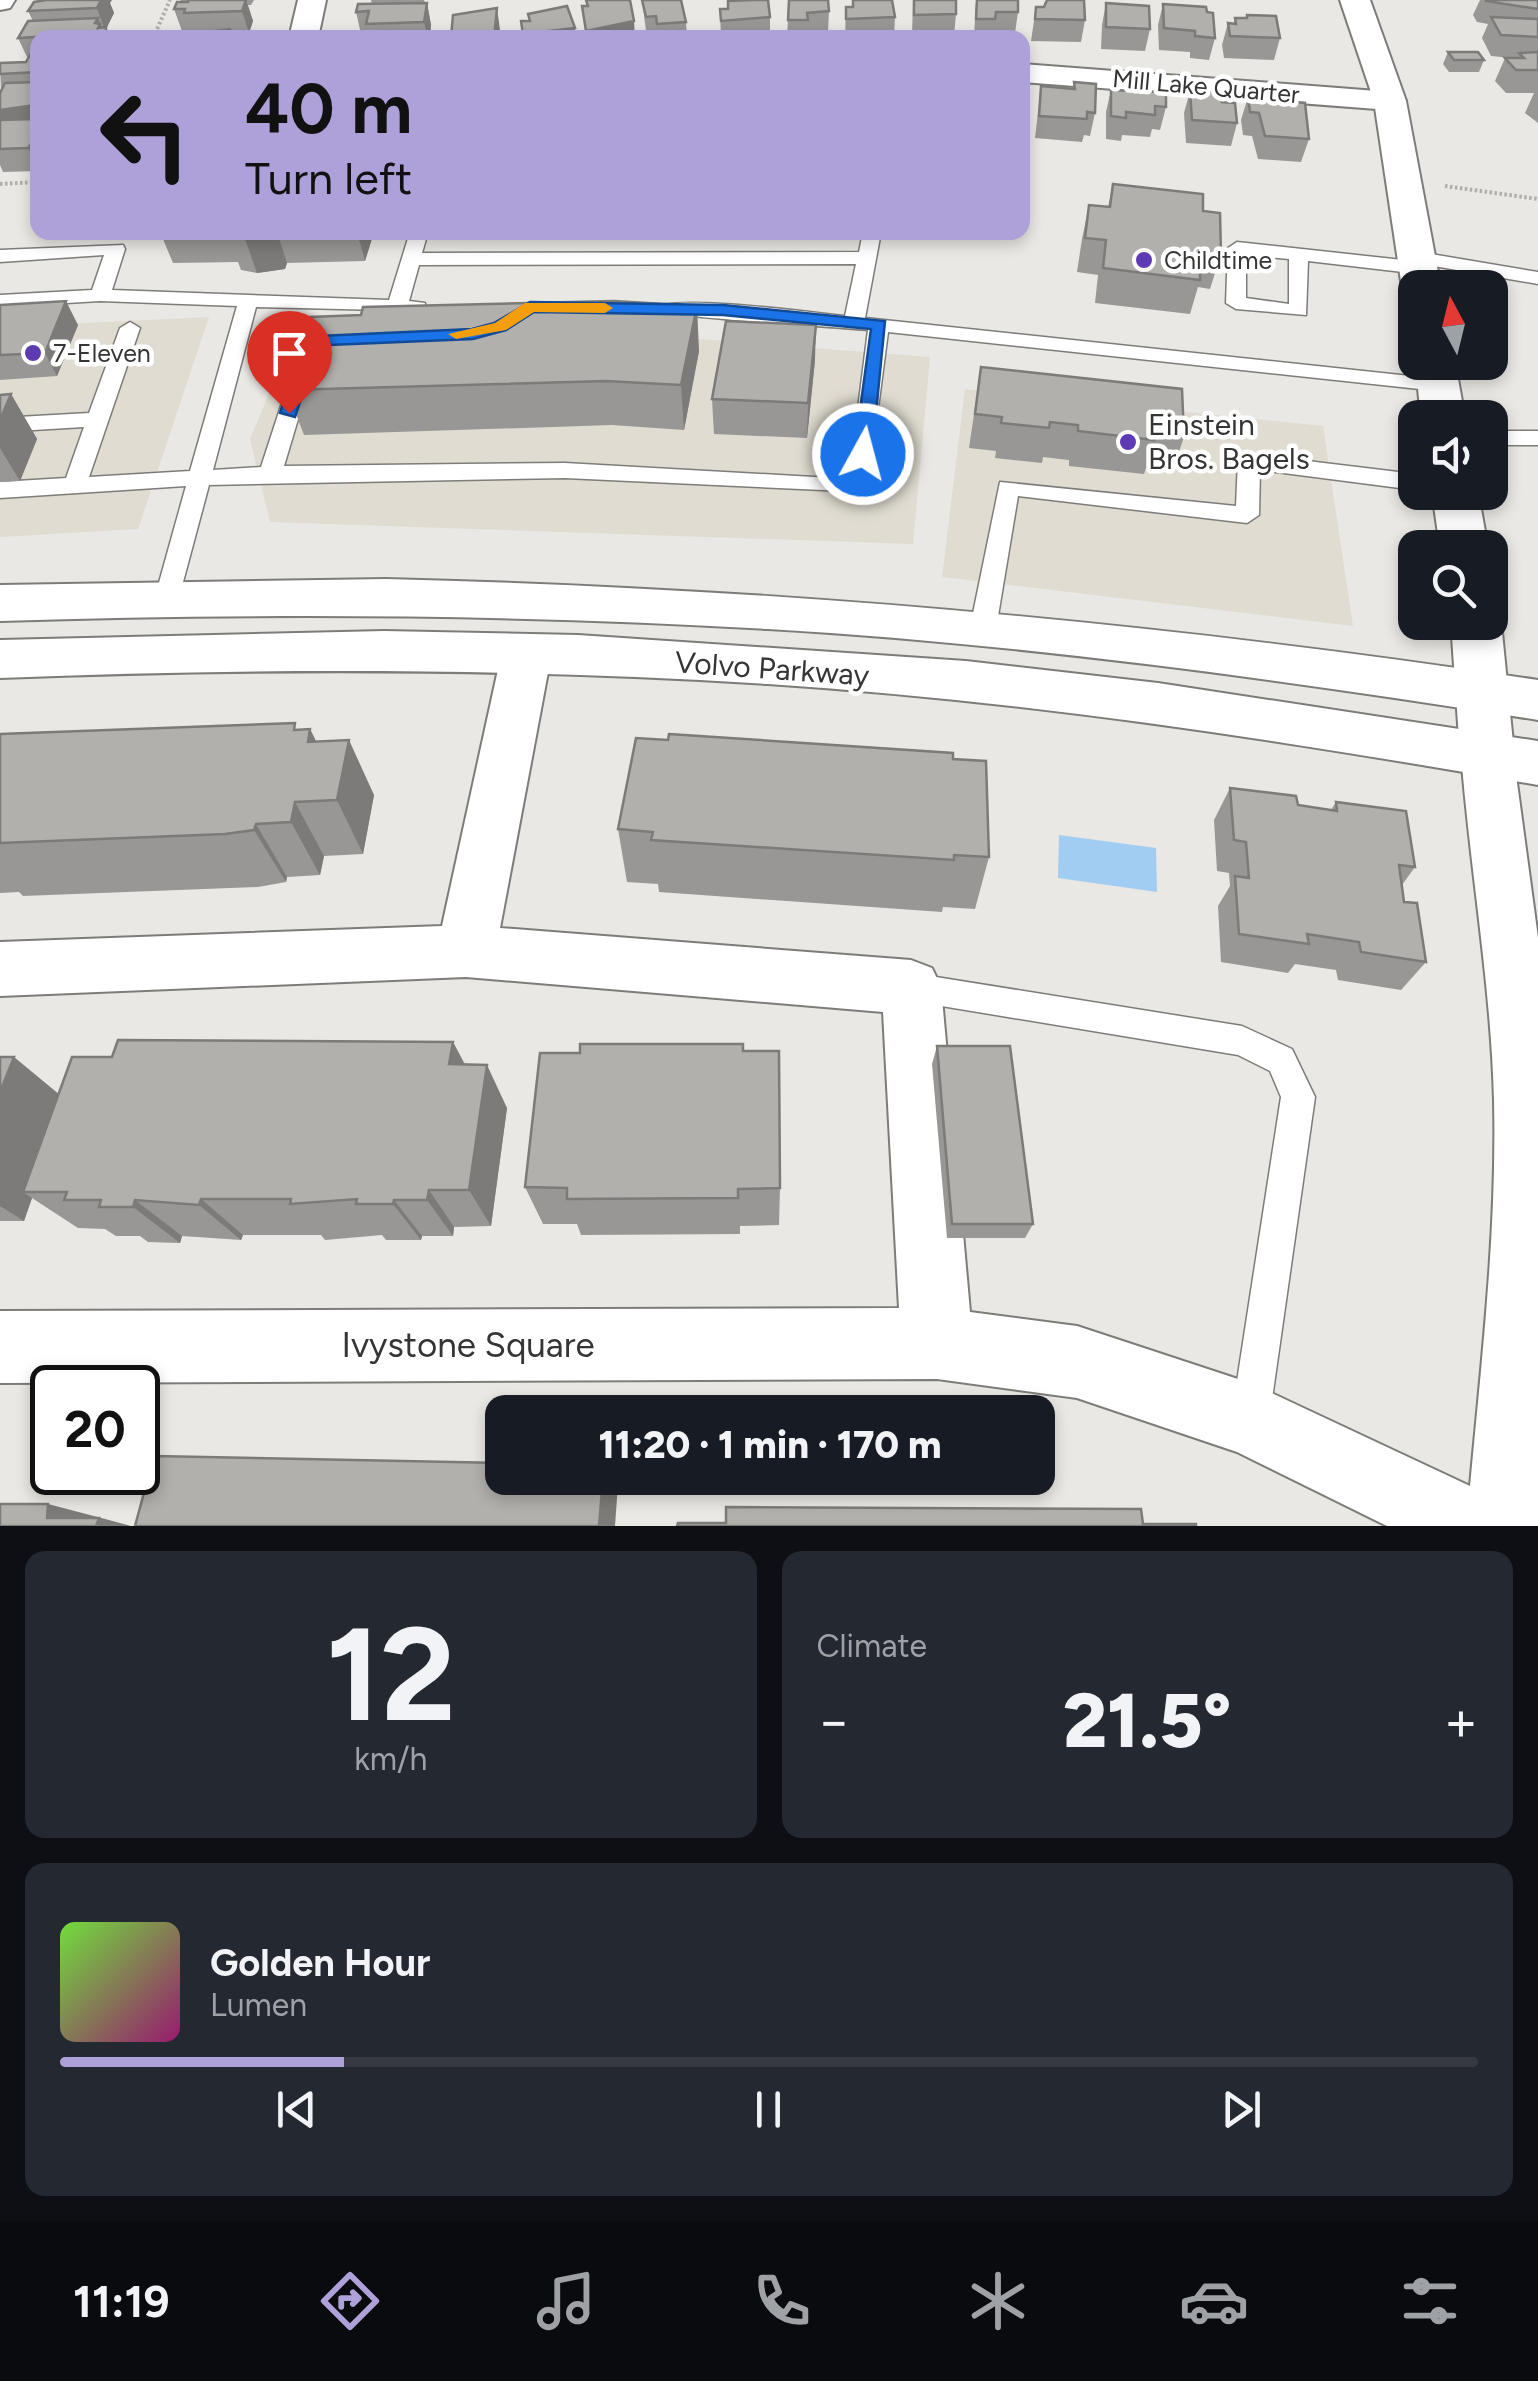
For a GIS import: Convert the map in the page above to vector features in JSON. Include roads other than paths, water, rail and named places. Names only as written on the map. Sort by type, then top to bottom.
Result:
[{"type":"main road","points":[[1356,0],[1390,101],[1420,270]]},
{"type":"main road","name":"Volvo Parkway","points":[[0,603],[167,597],[449,596],[682,604],[983,628],[1538,700]]},
{"type":"main road","points":[[1478,640],[1482,690],[1512,758]]},
{"type":"main road","name":"Volvo Parkway","points":[[0,659],[221,652],[526,656],[753,666],[1052,693],[1253,717],[1512,758]]},
{"type":"street","points":[[305,30],[312,0]]},
{"type":"street","name":"Mill Lake Quarter","points":[[1030,74],[1390,101]]},
{"type":"street","points":[[466,951],[526,656]]},
{"type":"street","points":[[1504,1526],[1524,1455],[1527,1144],[1512,758]]},
{"type":"street","points":[[0,970],[466,951],[911,988],[936,1343]]},
{"type":"street","name":"Ivystone Square","points":[[0,1347],[936,1343],[1078,1362],[1250,1420],[1470,1526]]},
{"type":"lane","points":[[396,308],[417,240]]},
{"type":"lane","points":[[854,322],[870,240]]},
{"type":"lane","points":[[0,256],[116,249],[100,295]]},
{"type":"lane","points":[[1298,255],[1412,270]]},
{"type":"lane","points":[[411,259],[867,258]]},
{"type":"lane","points":[[1508,276],[1535,277],[1538,299]]},
{"type":"lane","points":[[0,301],[100,295],[435,307]]},
{"type":"lane","points":[[167,597],[248,302]]},
{"type":"lane","points":[[646,309],[723,310],[854,322],[1438,388]]},
{"type":"lane","points":[[0,490],[198,476],[502,468],[716,473],[859,486],[880,325]]},
{"type":"lane","points":[[75,485],[130,328]]},
{"type":"lane","points":[[270,474],[308,352],[316,346]]},
{"type":"lane","points":[[0,425],[98,419]]},
{"type":"lane","points":[[1508,438],[1538,438]]},
{"type":"lane","points":[[983,628],[1008,487],[1247,514],[1248,461],[1398,480]]},
{"type":"lane","points":[[911,988],[1242,1041],[1281,1060],[1298,1097],[1250,1420]]},
{"type":"water","points":[[1059,835],[1156,848],[1157,892],[1058,878]]},
{"type":"place","name":"Childtime","points":[[1144,260]]},
{"type":"place","name":"7-Eleven","points":[[33,353]]},
{"type":"place","name":"Einstein Bros. Bagels","points":[[1128,442]]}]
